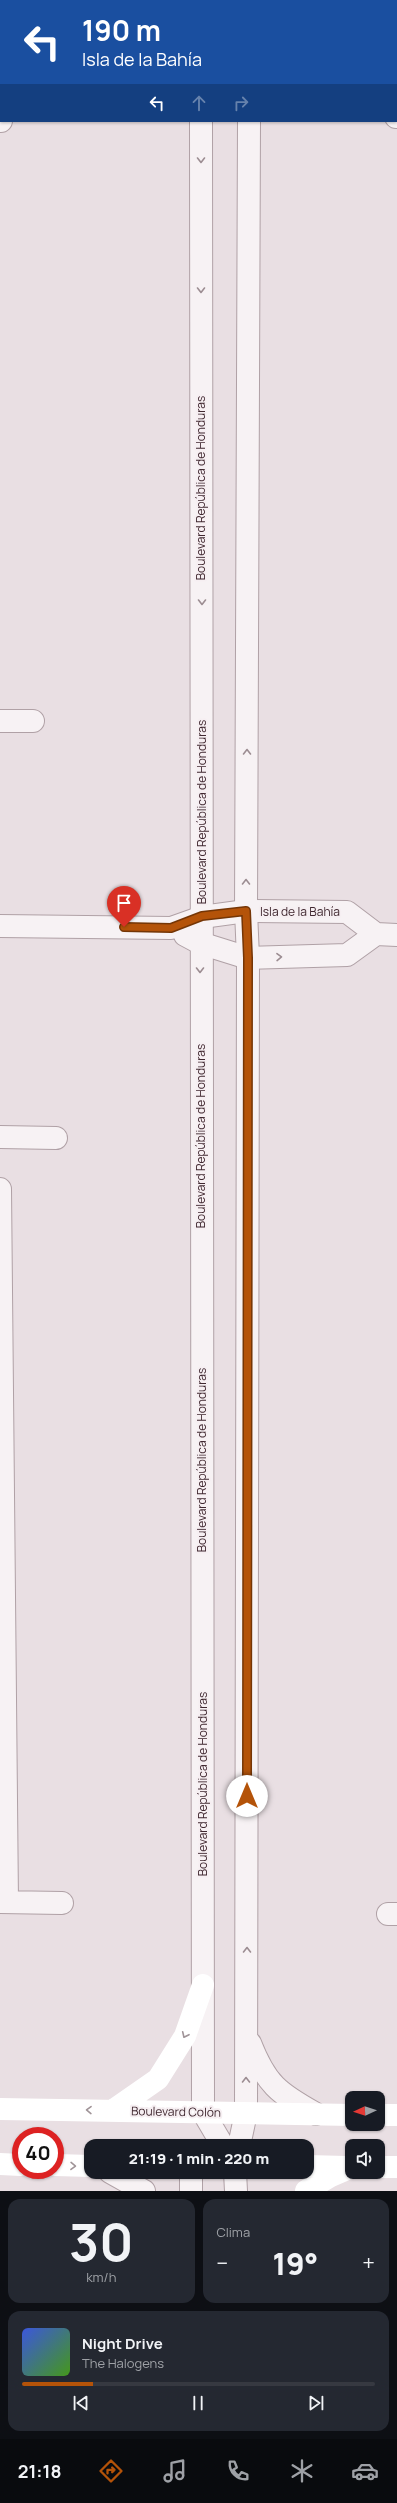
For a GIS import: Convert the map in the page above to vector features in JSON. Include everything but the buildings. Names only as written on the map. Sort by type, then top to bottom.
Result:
[{"type":"main road","points":[[112,2111],[158,2079],[185,2036],[203,1985]]},
{"type":"main road","name":"Boulevard Colón","points":[[0,2109],[345,2115]]},
{"type":"main road","points":[[385,2115],[397,2115]]},
{"type":"main road","points":[[0,2164],[12,2165]]},
{"type":"main road","points":[[64,2165],[84,2166]]},
{"type":"main road","points":[[314,2166],[345,2167]]},
{"type":"main road","points":[[385,2167],[397,2167]]},
{"type":"main road","points":[[306,2191],[328,2177],[345,2170]]},
{"type":"street","name":"Boulevard República de Honduras","points":[[201,122],[202,916],[200,943],[203,2112]]},
{"type":"street","points":[[240,2139],[246,2113],[248,958],[246,911],[249,122]]},
{"type":"street","points":[[0,721],[33,721]]},
{"type":"street","name":"Isla de la Bahía","points":[[0,926],[171,928],[202,916],[246,911],[347,912],[376,934],[347,955],[248,958],[200,943],[171,928]]},
{"type":"street","points":[[376,934],[397,935]]},
{"type":"street","points":[[0,1137],[56,1138]]},
{"type":"street","points":[[0,1189],[4,1902],[62,1903]]},
{"type":"street","points":[[246,2033],[260,2068],[284,2096],[316,2114]]},
{"type":"street","points":[[203,2112],[219,2139]]},
{"type":"street","points":[[123,2179],[144,2191]]},
{"type":"street","points":[[191,2179],[191,2191]]},
{"type":"street","points":[[235,2179],[236,2191]]},
{"type":"route","points":[[124,927],[171,928],[202,916],[246,911],[248,958],[247,1796]]}]
